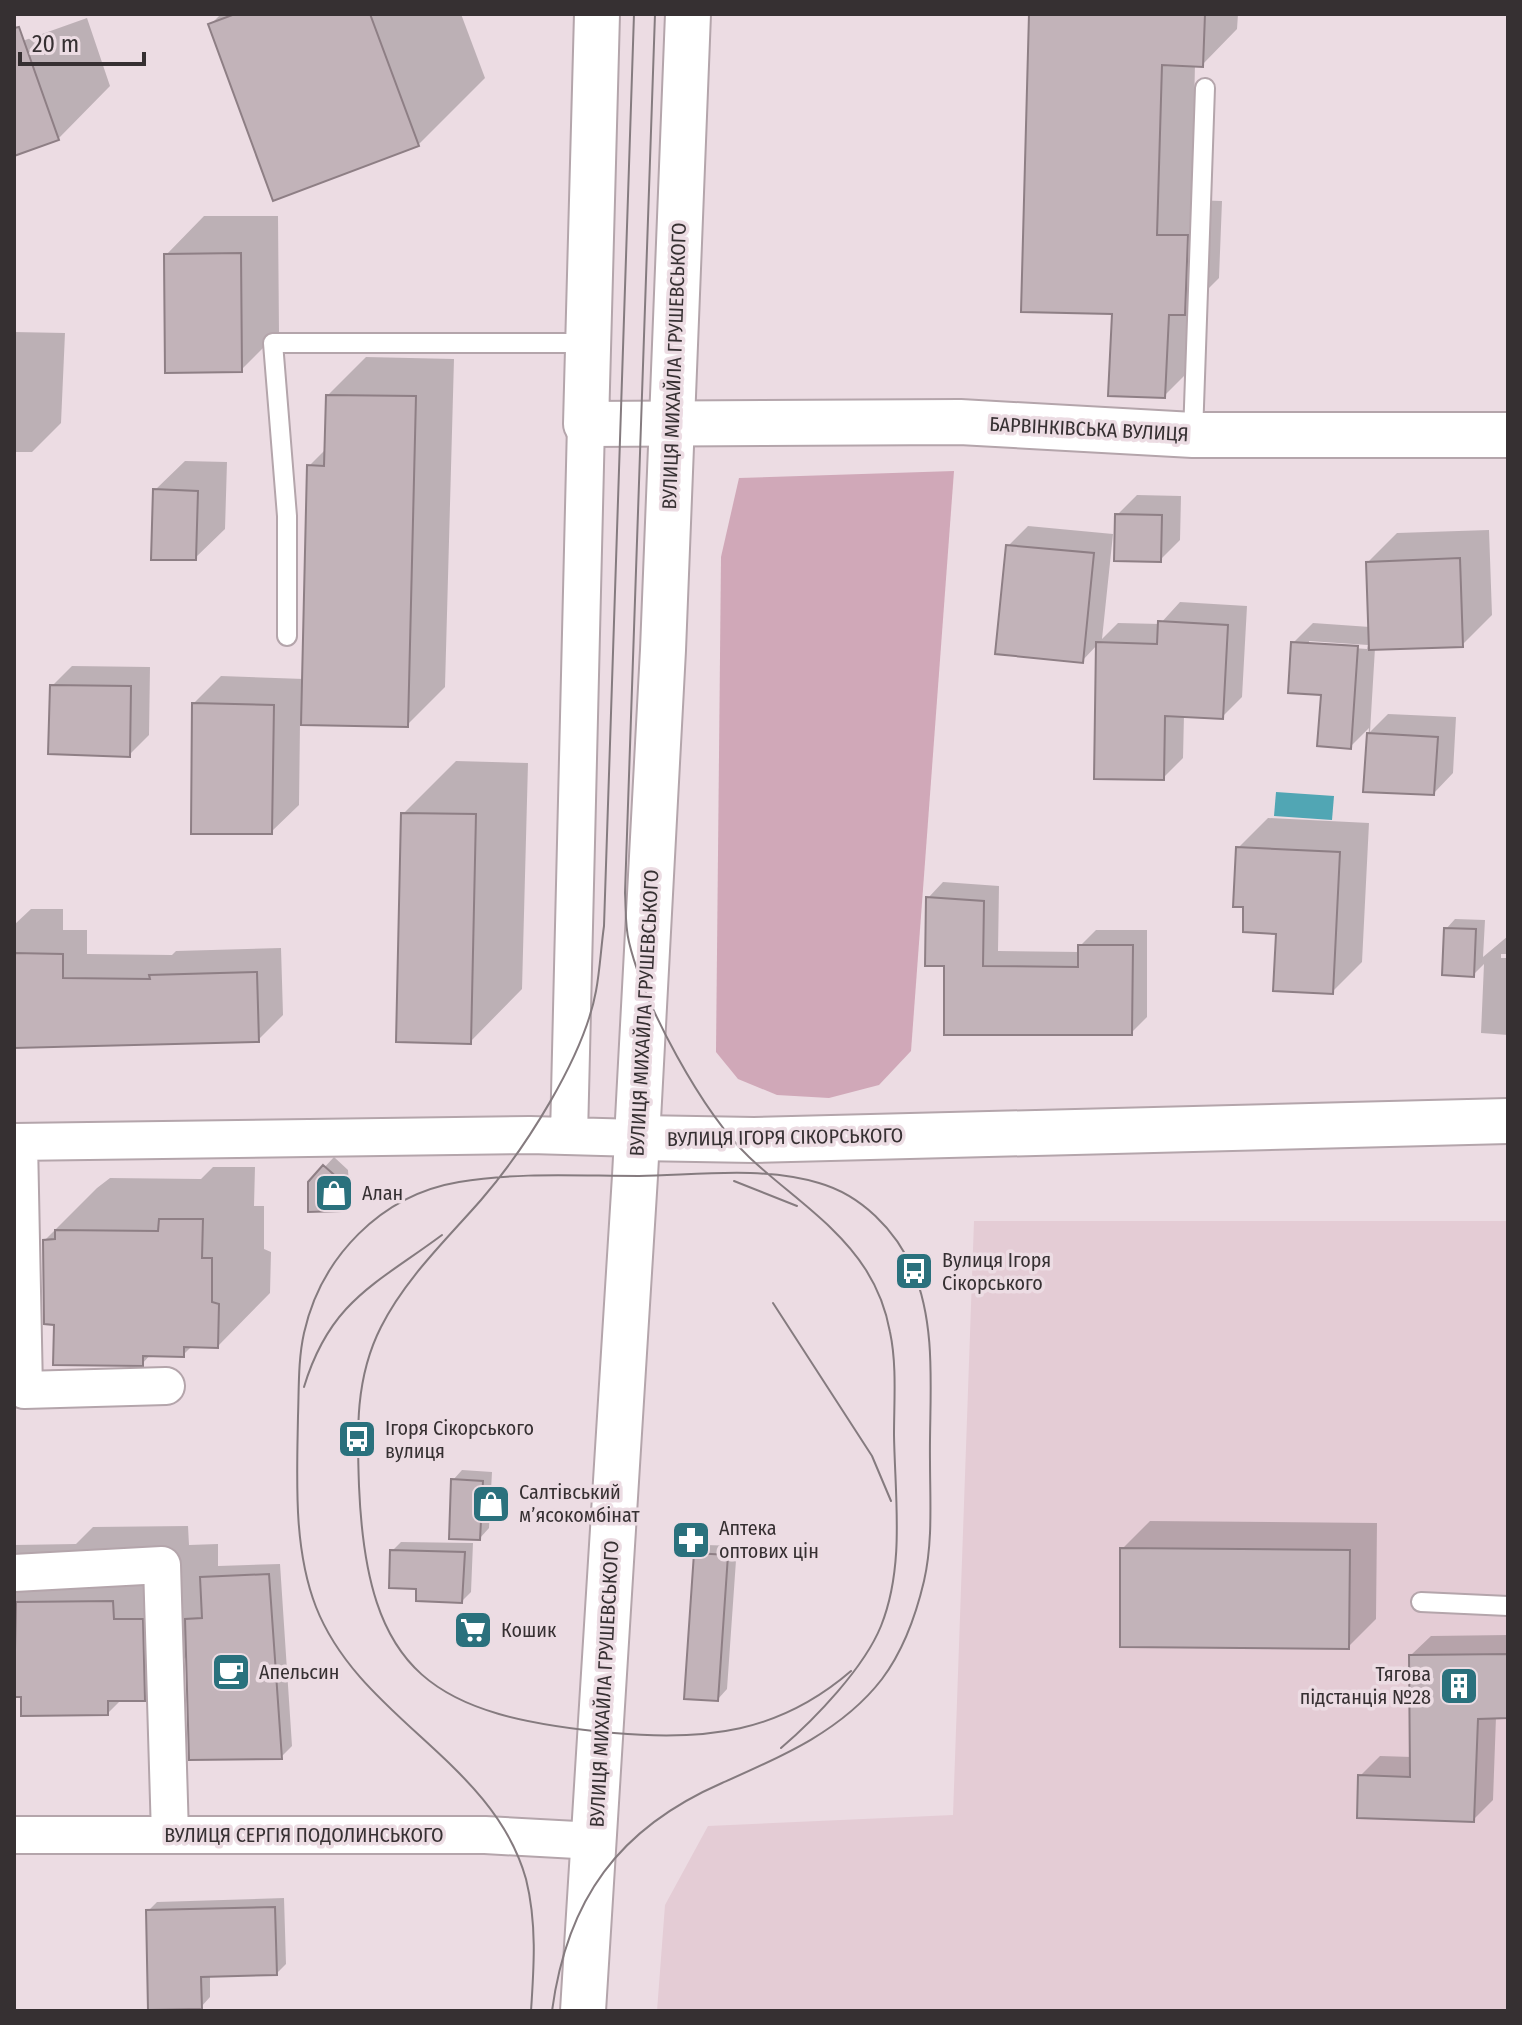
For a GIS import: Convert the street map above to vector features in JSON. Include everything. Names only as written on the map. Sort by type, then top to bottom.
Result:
[{"type":"street","points":[[569,1136],[597,14]]},
{"type":"street","name":"ВУЛИЦЯ МИХАЙЛА ГРУШЕВСЬКОГО","points":[[583,2011],[638,1138],[663,650],[688,14]]},
{"type":"street","name":"БАРВІНКІВСЬКА ВУЛИЦЯ","points":[[586,424],[960,422],[1193,435],[1508,435]]},
{"type":"street","name":"ВУЛИЦЯ ІГОРЯ СІКОРСЬКОГО","points":[[17,1142],[569,1136],[754,1140],[1508,1121]]},
{"type":"street","points":[[17,1142],[24,1390],[166,1386]]},
{"type":"street","points":[[14,1573],[162,1565],[170,1835]]},
{"type":"street","name":"ВУЛИЦЯ СЕРГІЯ ПОДОЛИНСЬКОГО","points":[[14,1835],[485,1835],[595,1841]]},
{"type":"lane","points":[[1193,435],[1205,88]]},
{"type":"lane","points":[[287,636],[287,516],[273,343],[588,343]]},
{"type":"lane","points":[[1421,1602],[1508,1606]]},
{"type":"shaded area","points":[[954,471],[911,1051],[879,1085],[829,1098],[777,1095],[738,1079],[716,1052],[721,557],[739,478]]},
{"type":"shaded area","points":[[974,1221],[1508,1221],[1508,2011],[657,2011],[665,1905],[708,1826],[953,1815]]},
{"type":"water","points":[[1276,792],[1334,796],[1332,820],[1274,816]]},
{"type":"building","points":[[235,14],[370,14],[419,146],[273,201],[208,24]]},
{"type":"building","points":[[1029,14],[1205,14],[1203,67],[1162,65],[1157,235],[1188,235],[1185,315],[1169,315],[1165,398],[1108,396],[1112,314],[1021,312]]},
{"type":"building","points":[[19,27],[59,140],[14,156],[14,28]]},
{"type":"building","points":[[241,253],[242,372],[165,373],[164,254]]},
{"type":"building","points":[[326,395],[416,396],[408,727],[301,725],[307,465],[324,466]]},
{"type":"building","points":[[153,489],[198,491],[196,560],[151,560]]},
{"type":"building","points":[[1115,514],[1162,515],[1161,562],[1114,561]]},
{"type":"building","points":[[1006,545],[1094,553],[1083,663],[995,654]]},
{"type":"building","points":[[1460,558],[1463,647],[1369,650],[1366,562]]},
{"type":"building","points":[[1158,621],[1228,625],[1223,719],[1165,716],[1164,780],[1094,779],[1096,642],[1157,644]]},
{"type":"building","points":[[1291,642],[1358,646],[1351,749],[1317,746],[1321,695],[1288,693]]},
{"type":"building","points":[[50,685],[131,686],[130,757],[48,754]]},
{"type":"building","points":[[192,703],[274,705],[272,834],[191,834]]},
{"type":"building","points":[[1367,733],[1438,737],[1434,795],[1363,792]]},
{"type":"building","points":[[401,813],[476,814],[471,1044],[396,1042]]},
{"type":"building","points":[[1236,847],[1340,852],[1333,994],[1273,991],[1276,934],[1243,932],[1243,907],[1233,907]]},
{"type":"building","points":[[926,897],[984,901],[983,966],[1078,967],[1078,945],[1133,945],[1132,1035],[944,1035],[944,966],[925,966]]},
{"type":"building","points":[[1444,928],[1476,929],[1474,977],[1442,975]]},
{"type":"building","points":[[14,953],[63,954],[63,978],[150,979],[149,975],[257,972],[259,1042],[14,1048]]},
{"type":"building","points":[[323,1165],[340,1180],[341,1211],[308,1212],[308,1182]]},
{"type":"building","points":[[159,1219],[203,1219],[202,1258],[212,1258],[212,1302],[219,1304],[218,1348],[184,1347],[184,1357],[143,1356],[143,1366],[53,1365],[54,1325],[44,1324],[43,1240],[55,1239],[55,1230],[158,1231]]},
{"type":"building","points":[[451,1479],[483,1481],[480,1540],[449,1539]]},
{"type":"building","points":[[1120,1548],[1350,1550],[1349,1649],[1120,1647]]},
{"type":"building","points":[[390,1550],[465,1552],[462,1603],[416,1601],[416,1589],[389,1588]]},
{"type":"building","points":[[694,1553],[728,1555],[718,1701],[684,1699]]},
{"type":"building","name":"Апельсин","points":[[269,1574],[282,1759],[189,1760],[185,1619],[202,1618],[200,1577]]},
{"type":"building","points":[[113,1601],[114,1619],[143,1619],[145,1701],[108,1701],[108,1715],[21,1716],[21,1697],[14,1697],[16,1602]]},
{"type":"building","points":[[1508,1654],[1508,1718],[1478,1719],[1474,1822],[1357,1818],[1358,1775],[1410,1777],[1409,1655]]},
{"type":"building","points":[[275,1907],[277,1975],[201,1977],[202,2009],[148,2010],[146,1910]]},
{"type":"tram line","points":[[634,14],[604,926],[596,991],[566,1073],[534,1129],[498,1179],[402,1293],[373,1346],[362,1385],[358,1425],[359,1486],[365,1550],[377,1602],[395,1643],[422,1674],[456,1697],[499,1714],[614,1733],[710,1733],[769,1720],[797,1708],[851,1671]]},
{"type":"tram line","points":[[655,14],[625,893],[628,936],[647,996],[694,1086],[749,1157],[827,1224],[854,1253],[881,1300],[894,1357],[897,1532],[888,1603],[881,1626],[863,1659],[823,1708],[781,1748]]},
{"type":"tram line","points":[[531,2011],[534,1962],[532,1912],[526,1879],[509,1838],[485,1802],[457,1771],[363,1680],[336,1646],[316,1607],[303,1561],[297,1464],[301,1353],[312,1305],[340,1255],[380,1215],[404,1200],[459,1182],[526,1176],[752,1173],[819,1183],[863,1205],[887,1228],[906,1255],[921,1293],[930,1364],[930,1521],[927,1566],[917,1607],[890,1668],[848,1714],[809,1741],[686,1801],[627,1845],[604,1872],[570,1934],[552,2011]]},
{"type":"tram line","points":[[734,1181],[797,1206]]},
{"type":"tram line","points":[[304,1387],[327,1334],[342,1314],[376,1282],[442,1235]]},
{"type":"tram line","points":[[773,1303],[872,1456],[891,1501]]},
{"type":"place","name":"Алан","points":[[334,1193]]},
{"type":"place","name":"Вулиця Ігоря Сікорського","points":[[914,1271]]},
{"type":"place","name":"Ігоря Сікорського вулиця","points":[[357,1439]]},
{"type":"place","name":"Салтівський мʼясокомбінат","points":[[491,1504]]},
{"type":"place","name":"Аптека оптових цін","points":[[691,1540]]},
{"type":"place","name":"Кошик","points":[[473,1630]]},
{"type":"place","name":"Апельсин","points":[[231,1672]]},
{"type":"place","name":"Тягова пiдстанцiя №28","points":[[1459,1686]]}]
